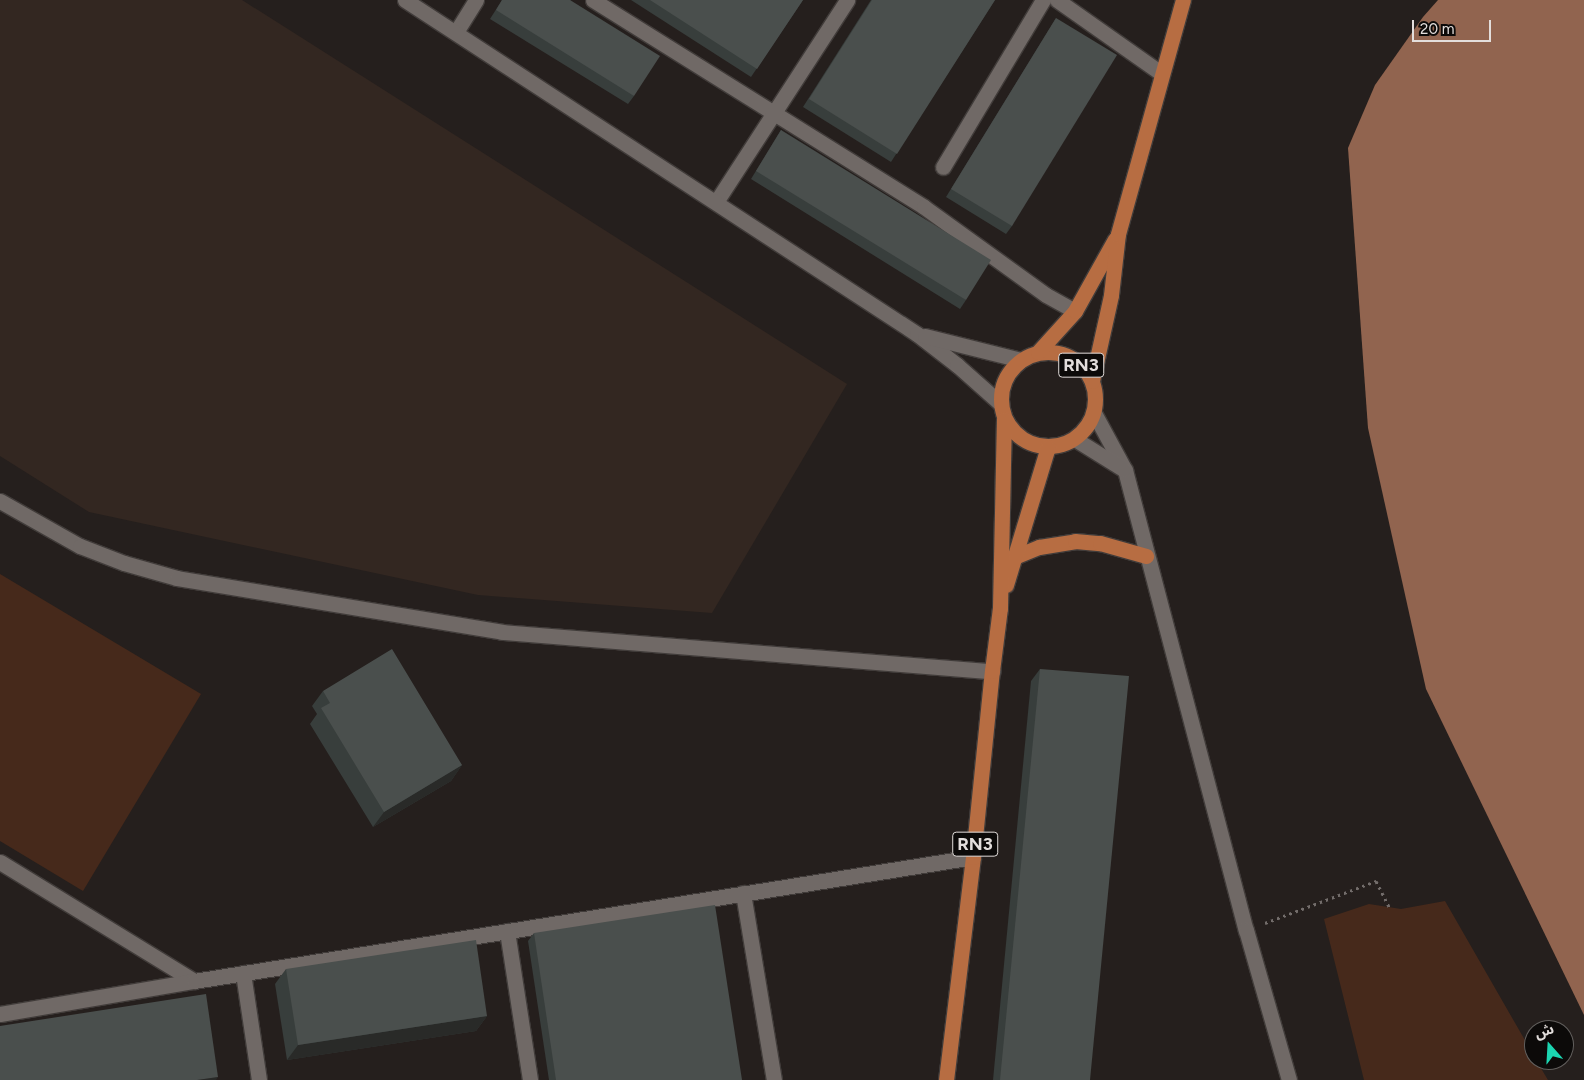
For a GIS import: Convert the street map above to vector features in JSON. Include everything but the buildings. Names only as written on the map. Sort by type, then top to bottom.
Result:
[{"type":"main road","name":"RN3","points":[[1092,381],[1111,295],[1118,234],[1161,72],[1183,0]]},
{"type":"main road","name":"RN3","points":[[946,1080],[974,857],[1000,608],[1004,419],[1000,404],[1002,387],[1009,372],[1021,360],[1038,352],[1075,311],[1118,234]]},
{"type":"main road","name":"RN3","points":[[1038,352],[1066,355],[1078,362],[1092,381],[1095,391],[1094,412]]},
{"type":"main road","points":[[1048,447],[1062,445],[1075,439],[1086,427],[1094,412]]},
{"type":"main road","name":"RN3","points":[[1000,608],[1048,447],[1030,444],[1015,434],[1004,419]]},
{"type":"main road","points":[[1014,557],[1039,547],[1075,541],[1100,543],[1146,556]]},
{"type":"street","points":[[405,0],[917,334],[957,365],[1000,404]]},
{"type":"street","points":[[456,32],[476,0]]},
{"type":"street","points":[[593,0],[924,207],[1046,295],[1075,311]]},
{"type":"street","points":[[716,202],[847,0]]},
{"type":"street","points":[[943,167],[1043,0]]},
{"type":"street","points":[[1057,0],[1161,72]]},
{"type":"street","points":[[917,334],[1021,360]]},
{"type":"street","points":[[1094,412],[1125,470],[1146,556],[1246,930],[1289,1080]]},
{"type":"street","points":[[1075,439],[1125,470]]},
{"type":"street","points":[[0,501],[80,546],[124,563],[177,578],[502,632],[992,671]]},
{"type":"street","points":[[0,1014],[243,973],[974,857]]},
{"type":"street","points":[[0,862],[194,981]]},
{"type":"street","points":[[743,893],[774,1080]]},
{"type":"street","points":[[507,931],[530,1080]]},
{"type":"street","points":[[243,973],[259,1080]]},
{"type":"path","points":[[1246,930],[1376,881],[1389,907]]},
{"type":"shaded area","points":[[0,0],[242,0],[847,384],[712,613],[478,595],[89,512],[0,456]]},
{"type":"shaded area","points":[[1438,0],[1584,0],[1584,1015],[1426,689],[1368,428],[1348,148],[1375,85],[1423,17]]},
{"type":"shaded area","points":[[0,574],[201,694],[83,891],[0,841]]},
{"type":"shaded area","points":[[1445,901],[1524,1039],[1524,1070],[1542,1070],[1548,1080],[1364,1080],[1324,919],[1369,904],[1401,909]]}]
